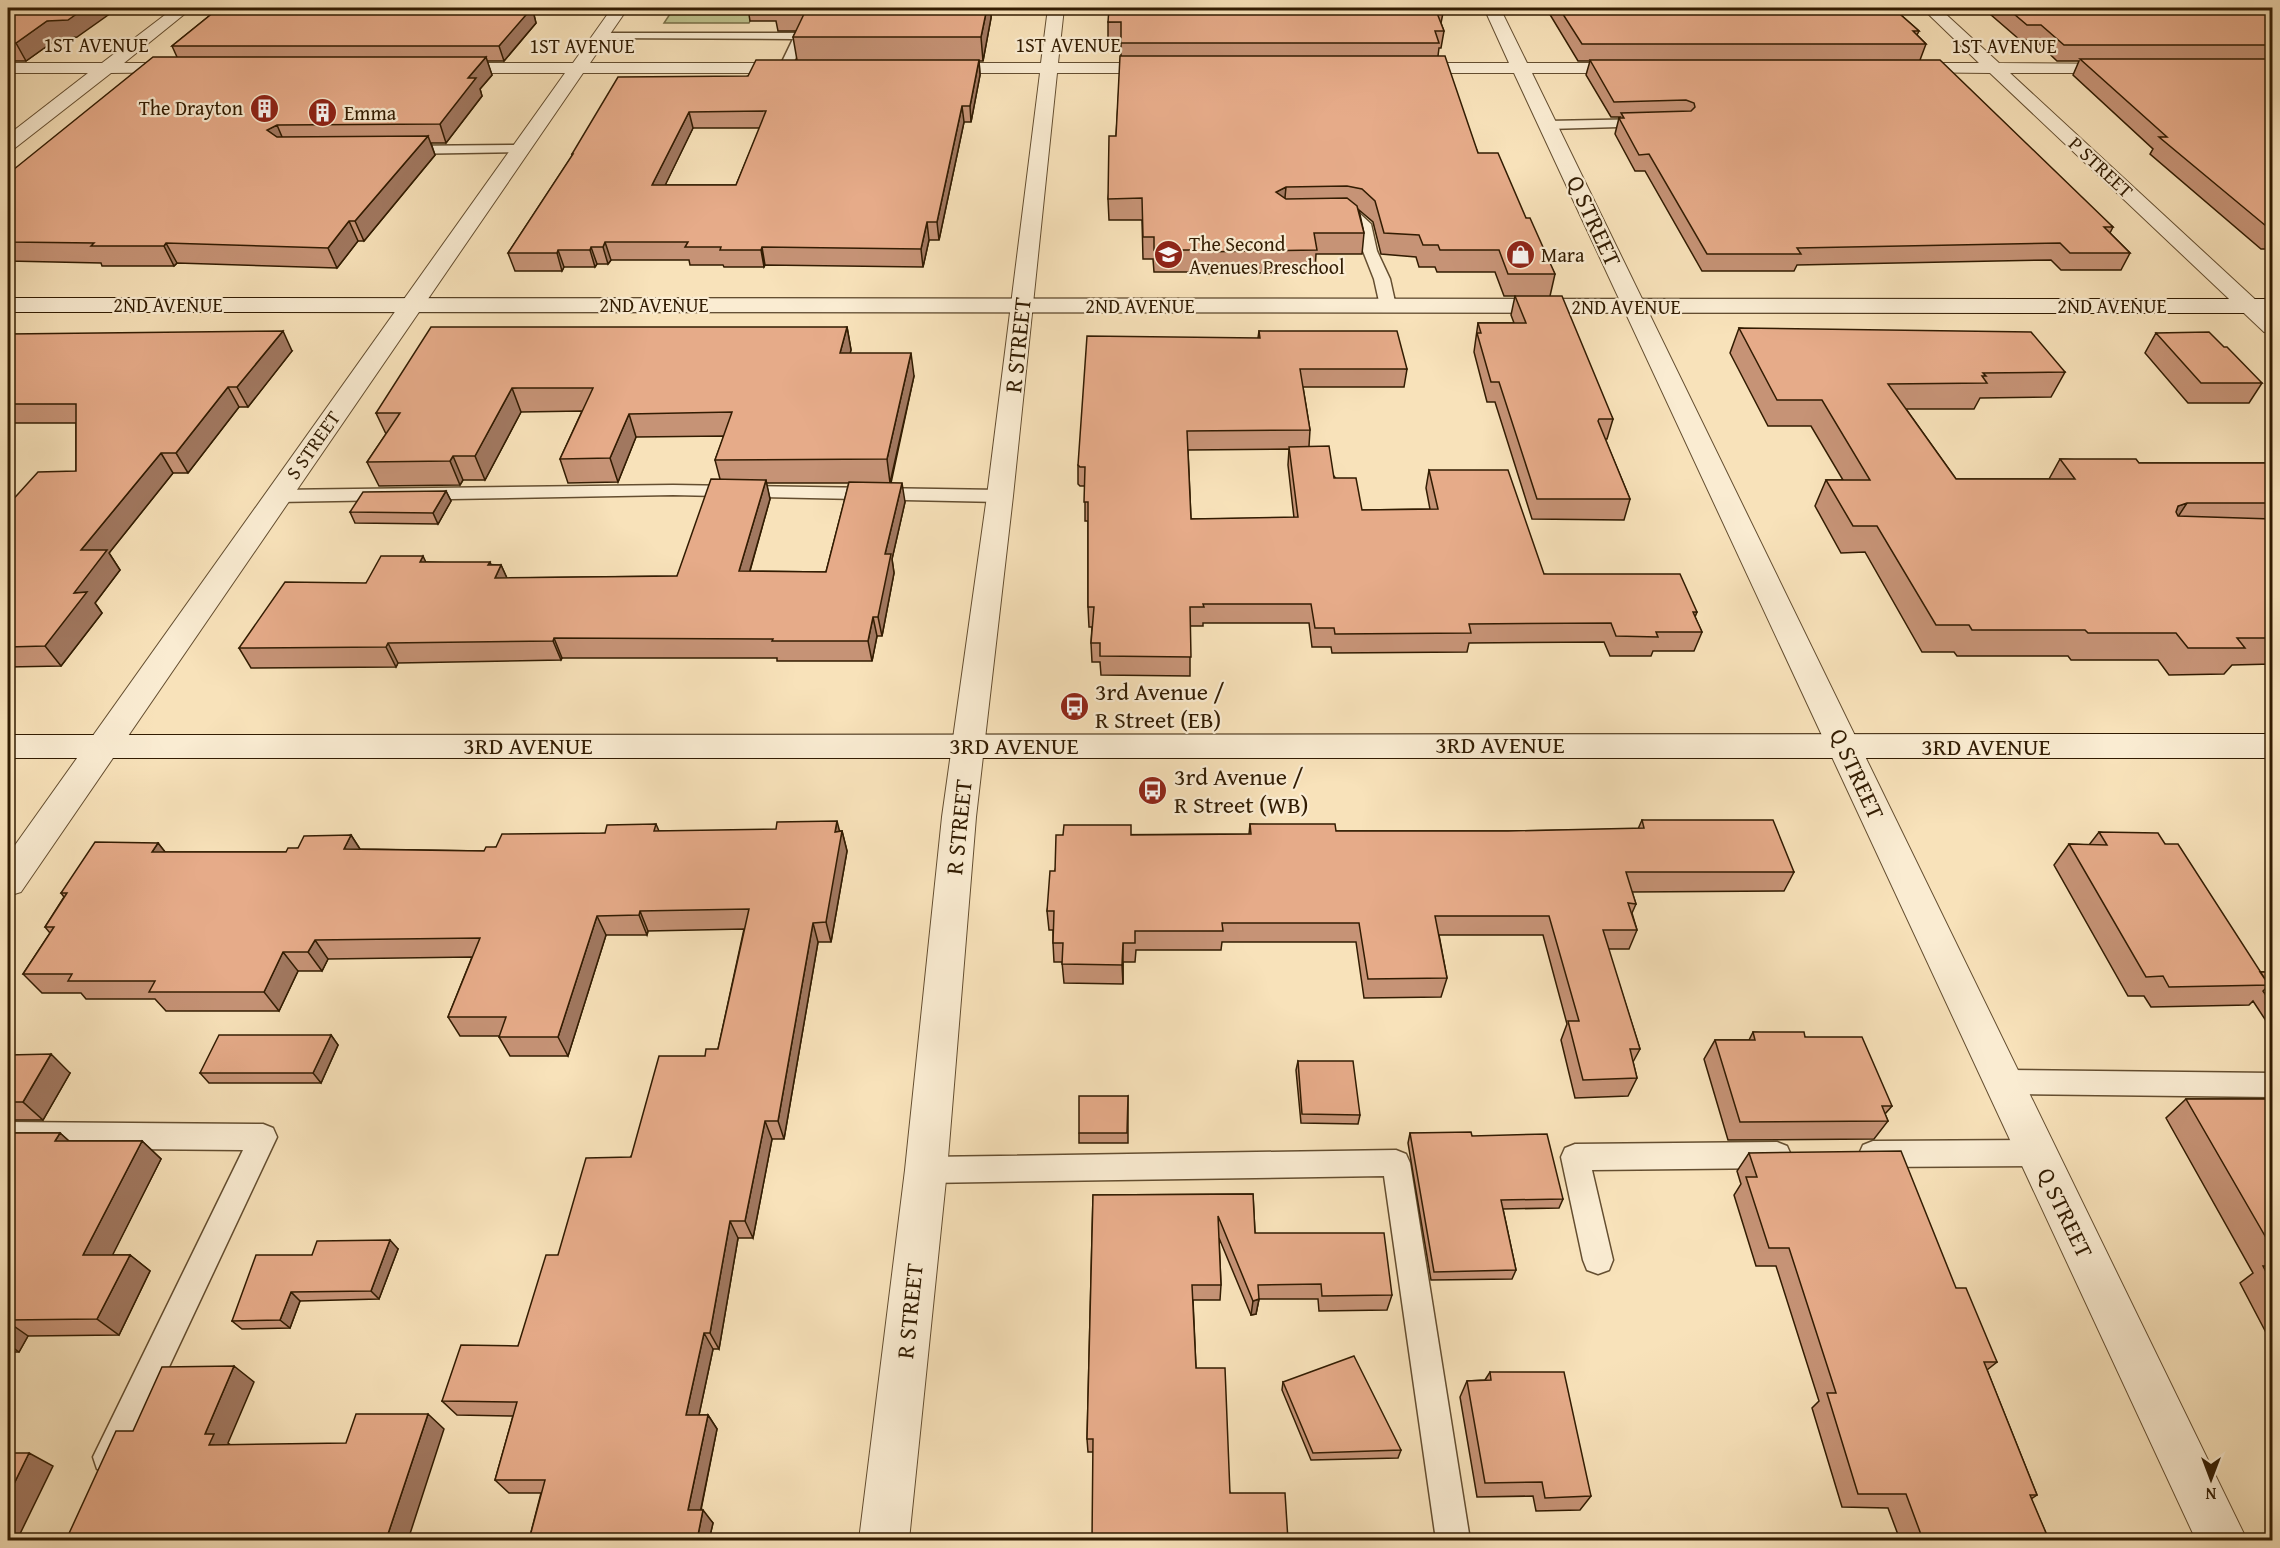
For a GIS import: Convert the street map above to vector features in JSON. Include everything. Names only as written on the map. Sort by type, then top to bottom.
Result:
[{"type":"street","points":[[8,144],[184,8]]},
{"type":"street","name":"S STREET","points":[[8,882],[620,8]]},
{"type":"street","name":"R STREET","points":[[884,1540],[926,1170],[959,817],[1000,496],[1056,8]]},
{"type":"street","name":"Q STREET","points":[[1492,8],[2222,1540]]},
{"type":"street","name":"P STREET","points":[[1930,8],[2272,327]]},
{"type":"street","name":"1ST AVENUE","points":[[432,68],[578,68],[789,60],[820,68]]},
{"type":"street","name":"1ST AVENUE","points":[[8,68],[198,68]]},
{"type":"street","name":"1ST AVENUE","points":[[914,68],[1187,68]]},
{"type":"street","points":[[1386,68],[1647,68]]},
{"type":"street","name":"1ST AVENUE","points":[[1882,68],[2143,68]]},
{"type":"street","name":"2ND AVENUE","points":[[8,305],[2272,306]]},
{"type":"street","name":"3RD AVENUE","points":[[8,747],[2272,746]]},
{"type":"lane","points":[[601,36],[800,36],[789,60]]},
{"type":"lane","points":[[1548,125],[1661,123]]},
{"type":"lane","points":[[391,150],[520,149]]},
{"type":"lane","points":[[1325,214],[1353,215],[1364,224],[1370,251],[1382,279],[1388,306]]},
{"type":"lane","points":[[277,496],[673,490],[1000,496]]},
{"type":"lane","points":[[2005,1082],[2272,1085]]},
{"type":"lane","points":[[8,1135],[263,1137],[99,1477]]},
{"type":"lane","points":[[1850,1154],[2036,1153]]},
{"type":"lane","points":[[1598,1260],[1575,1157],[1802,1155]]},
{"type":"lane","points":[[926,1170],[1396,1163],[1453,1540]]},
{"type":"green space","points":[[674,8],[756,9],[749,23],[664,23]]},
{"type":"building","points":[[8,8],[85,8],[68,20],[47,21],[16,43],[8,43]]},
{"type":"building","points":[[219,8],[532,8],[499,46],[172,46]]},
{"type":"building","points":[[796,8],[987,8],[981,37],[793,37],[804,14]]},
{"type":"building","points":[[1109,8],[1441,8],[1443,13],[1437,13],[1444,31],[1435,31],[1439,43],[1121,43],[1121,22],[1108,22]]},
{"type":"building","points":[[1559,8],[1893,8],[1919,31],[1913,31],[1926,44],[1582,44]]},
{"type":"building","points":[[2007,8],[2272,8],[2272,45],[2064,45],[2041,25],[2027,25]]},
{"type":"building","points":[[1120,56],[1445,56],[1478,153],[1498,153],[1526,218],[1530,218],[1555,274],[1508,274],[1499,250],[1440,250],[1438,245],[1423,245],[1419,235],[1384,233],[1375,201],[1362,189],[1347,186],[1286,187],[1276,192],[1286,199],[1347,198],[1357,206],[1364,233],[1314,233],[1317,250],[1200,252],[1200,250],[1154,250],[1154,237],[1143,237],[1142,198],[1108,199],[1109,136],[1116,136]]},
{"type":"building","points":[[153,57],[486,57],[468,78],[476,78],[440,124],[277,125],[267,130],[277,137],[428,136],[355,221],[349,221],[328,248],[166,243],[164,246],[91,246],[94,243],[8,242],[8,174]]},
{"type":"building","points":[[2080,59],[2272,59],[2272,231],[2159,137],[2167,137]]},
{"type":"building","points":[[756,60],[979,60],[970,106],[962,106],[937,222],[927,222],[921,249],[762,247],[761,250],[720,250],[721,247],[685,247],[688,242],[605,242],[603,247],[591,247],[590,250],[508,253],[573,154],[618,77],[748,76]],"holes":[[[766,111],[736,185],[652,185],[689,112]]]},
{"type":"building","points":[[1590,60],[1940,60],[2113,227],[2104,227],[2130,253],[2070,253],[2060,243],[1797,248],[1801,254],[1707,254],[1649,154],[1639,155],[1619,118],[1624,118],[1621,113],[1691,111],[1695,107],[1694,103],[1686,100],[1614,102]]},
{"type":"building","points":[[1515,296],[1562,296],[1613,419],[1599,419],[1598,421],[1630,499],[1537,499],[1499,382],[1491,382],[1477,333],[1481,333],[1478,323],[1526,323]]},
{"type":"building","points":[[431,327],[847,327],[840,353],[911,353],[887,459],[715,460],[732,412],[629,414],[610,458],[560,459],[593,388],[512,388],[475,456],[453,456],[450,461],[367,462],[400,413],[376,413]]},
{"type":"building","points":[[1739,328],[2031,332],[2065,372],[1983,373],[1986,376],[1982,376],[1987,383],[1888,384],[1956,479],[2075,479],[2060,459],[2136,459],[2139,463],[2272,463],[2272,503],[2187,503],[2178,506],[2176,512],[2178,516],[2272,519],[2272,638],[2237,638],[2245,648],[2188,648],[2176,633],[1972,630],[1969,625],[1936,625],[1877,526],[1853,526],[1826,480],[1870,480],[1822,400],[1777,400]]},
{"type":"building","points":[[283,331],[237,387],[228,387],[176,453],[161,453],[81,550],[107,550],[74,593],[87,592],[45,646],[8,647],[8,505],[38,472],[76,471],[76,404],[8,404],[8,334]]},
{"type":"building","points":[[1259,331],[1397,331],[1407,369],[1300,369],[1310,430],[1187,431],[1191,519],[1298,517],[1289,447],[1329,446],[1334,478],[1356,478],[1362,510],[1438,509],[1429,470],[1508,470],[1544,574],[1680,574],[1697,612],[1693,612],[1702,632],[1656,632],[1658,637],[1616,636],[1611,623],[1469,624],[1471,633],[1335,634],[1334,628],[1315,628],[1311,604],[1203,604],[1204,607],[1190,607],[1191,657],[1100,656],[1100,643],[1091,643],[1094,607],[1088,607],[1088,502],[1084,502],[1085,467],[1078,465],[1087,336],[1260,338]]},
{"type":"building","points":[[2209,332],[2262,383],[2201,383],[2156,333]]},
{"type":"building","points":[[711,479],[766,480],[739,571],[826,572],[849,482],[902,483],[885,554],[891,554],[878,617],[873,617],[868,641],[554,638],[553,641],[388,643],[386,647],[239,648],[285,582],[366,583],[381,556],[423,556],[420,562],[490,562],[488,565],[501,565],[495,578],[677,576]]},
{"type":"building","points":[[446,491],[433,513],[350,512],[363,492]]},
{"type":"building","points":[[1642,820],[1773,820],[1794,872],[1626,872],[1636,904],[1628,903],[1637,930],[1603,930],[1640,1049],[1630,1049],[1637,1078],[1583,1080],[1568,1021],[1579,1021],[1549,916],[1435,916],[1447,978],[1368,979],[1359,923],[1222,923],[1223,931],[1135,931],[1135,943],[1123,943],[1122,965],[1062,964],[1063,943],[1053,943],[1054,911],[1047,911],[1050,871],[1055,871],[1056,835],[1063,835],[1064,825],[1131,825],[1131,835],[1251,834],[1250,824],[1335,824],[1336,831],[1508,831],[1644,828]]},
{"type":"building","points":[[837,821],[835,832],[842,831],[826,922],[813,923],[778,1121],[765,1121],[745,1221],[730,1221],[710,1333],[704,1333],[686,1415],[708,1415],[688,1510],[703,1510],[697,1540],[529,1540],[545,1480],[495,1480],[517,1402],[442,1401],[461,1345],[518,1346],[546,1255],[558,1255],[586,1158],[631,1157],[659,1056],[705,1056],[706,1049],[718,1049],[749,909],[640,911],[639,915],[597,916],[558,1037],[499,1037],[506,1017],[448,1017],[480,938],[315,940],[308,952],[283,952],[264,992],[149,992],[155,981],[68,981],[72,974],[23,974],[54,927],[45,927],[67,893],[61,893],[95,842],[158,843],[152,852],[286,852],[288,848],[298,848],[304,836],[351,835],[344,849],[484,851],[486,847],[496,847],[502,834],[605,833],[607,825],[656,824],[654,831],[776,829],[777,822]]},
{"type":"building","points":[[2099,832],[2158,833],[2165,844],[2178,844],[2269,985],[2169,987],[2163,976],[2146,977],[2069,844],[2107,845]]},
{"type":"building","points":[[2260,972],[2272,972],[2272,1004],[2263,991],[2269,985]]},
{"type":"building","points":[[1753,1032],[1804,1032],[1805,1037],[1862,1037],[1892,1106],[1882,1106],[1888,1121],[1740,1122],[1715,1040],[1755,1040]]},
{"type":"building","points":[[219,1035],[331,1035],[313,1073],[200,1073]]},
{"type":"building","points":[[51,1054],[23,1102],[8,1102],[8,1055]]},
{"type":"building","points":[[1298,1061],[1353,1061],[1360,1115],[1302,1114]]},
{"type":"building","points":[[1079,1096],[1128,1096],[1127,1133],[1079,1133]]},
{"type":"building","points":[[2186,1099],[2272,1099],[2272,1248]]},
{"type":"building","points":[[1471,1132],[1472,1136],[1547,1134],[1563,1199],[1501,1200],[1516,1270],[1434,1272],[1410,1133]]},
{"type":"building","points":[[8,1133],[60,1133],[55,1141],[142,1141],[83,1255],[130,1255],[97,1319],[8,1320]]},
{"type":"building","points":[[1901,1151],[1956,1288],[1966,1288],[1997,1362],[1984,1362],[2037,1495],[2030,1495],[2049,1540],[1923,1540],[1906,1494],[1858,1494],[1827,1393],[1836,1393],[1789,1248],[1769,1248],[1746,1177],[1757,1177],[1749,1153]]},
{"type":"building","points":[[1253,1194],[1255,1233],[1384,1233],[1392,1295],[1322,1296],[1321,1284],[1258,1285],[1259,1299],[1253,1301],[1218,1216],[1221,1285],[1192,1285],[1196,1368],[1225,1368],[1230,1493],[1285,1493],[1288,1540],[1092,1540],[1093,1439],[1087,1439],[1093,1195]]},
{"type":"building","points":[[390,1240],[371,1291],[291,1292],[280,1320],[232,1321],[256,1255],[312,1255],[317,1241]]},
{"type":"building","points":[[2263,1266],[2272,1266],[2272,1283]]},
{"type":"building","points":[[1354,1356],[1401,1450],[1313,1453],[1283,1382]]},
{"type":"building","points":[[234,1366],[205,1434],[214,1434],[209,1445],[346,1443],[356,1414],[428,1414],[386,1540],[66,1540],[116,1431],[133,1431],[162,1367]]},
{"type":"building","points":[[1490,1372],[1564,1372],[1591,1496],[1545,1498],[1542,1482],[1485,1483],[1467,1381],[1491,1380]]},
{"type":"building","points":[[8,1453],[29,1453],[8,1496]]},
{"type":"place","name":"The Drayton","points":[[264,108]]},
{"type":"place","name":"Emma","points":[[323,113]]},
{"type":"place","name":"The Second Avenues Preschool","points":[[1168,255]]},
{"type":"place","name":"Mara","points":[[1520,255]]},
{"type":"place","name":"3rd Avenue / R Street (EB)","points":[[1074,706]]},
{"type":"place","name":"3rd Avenue / R Street (WB)","points":[[1153,791]]}]
